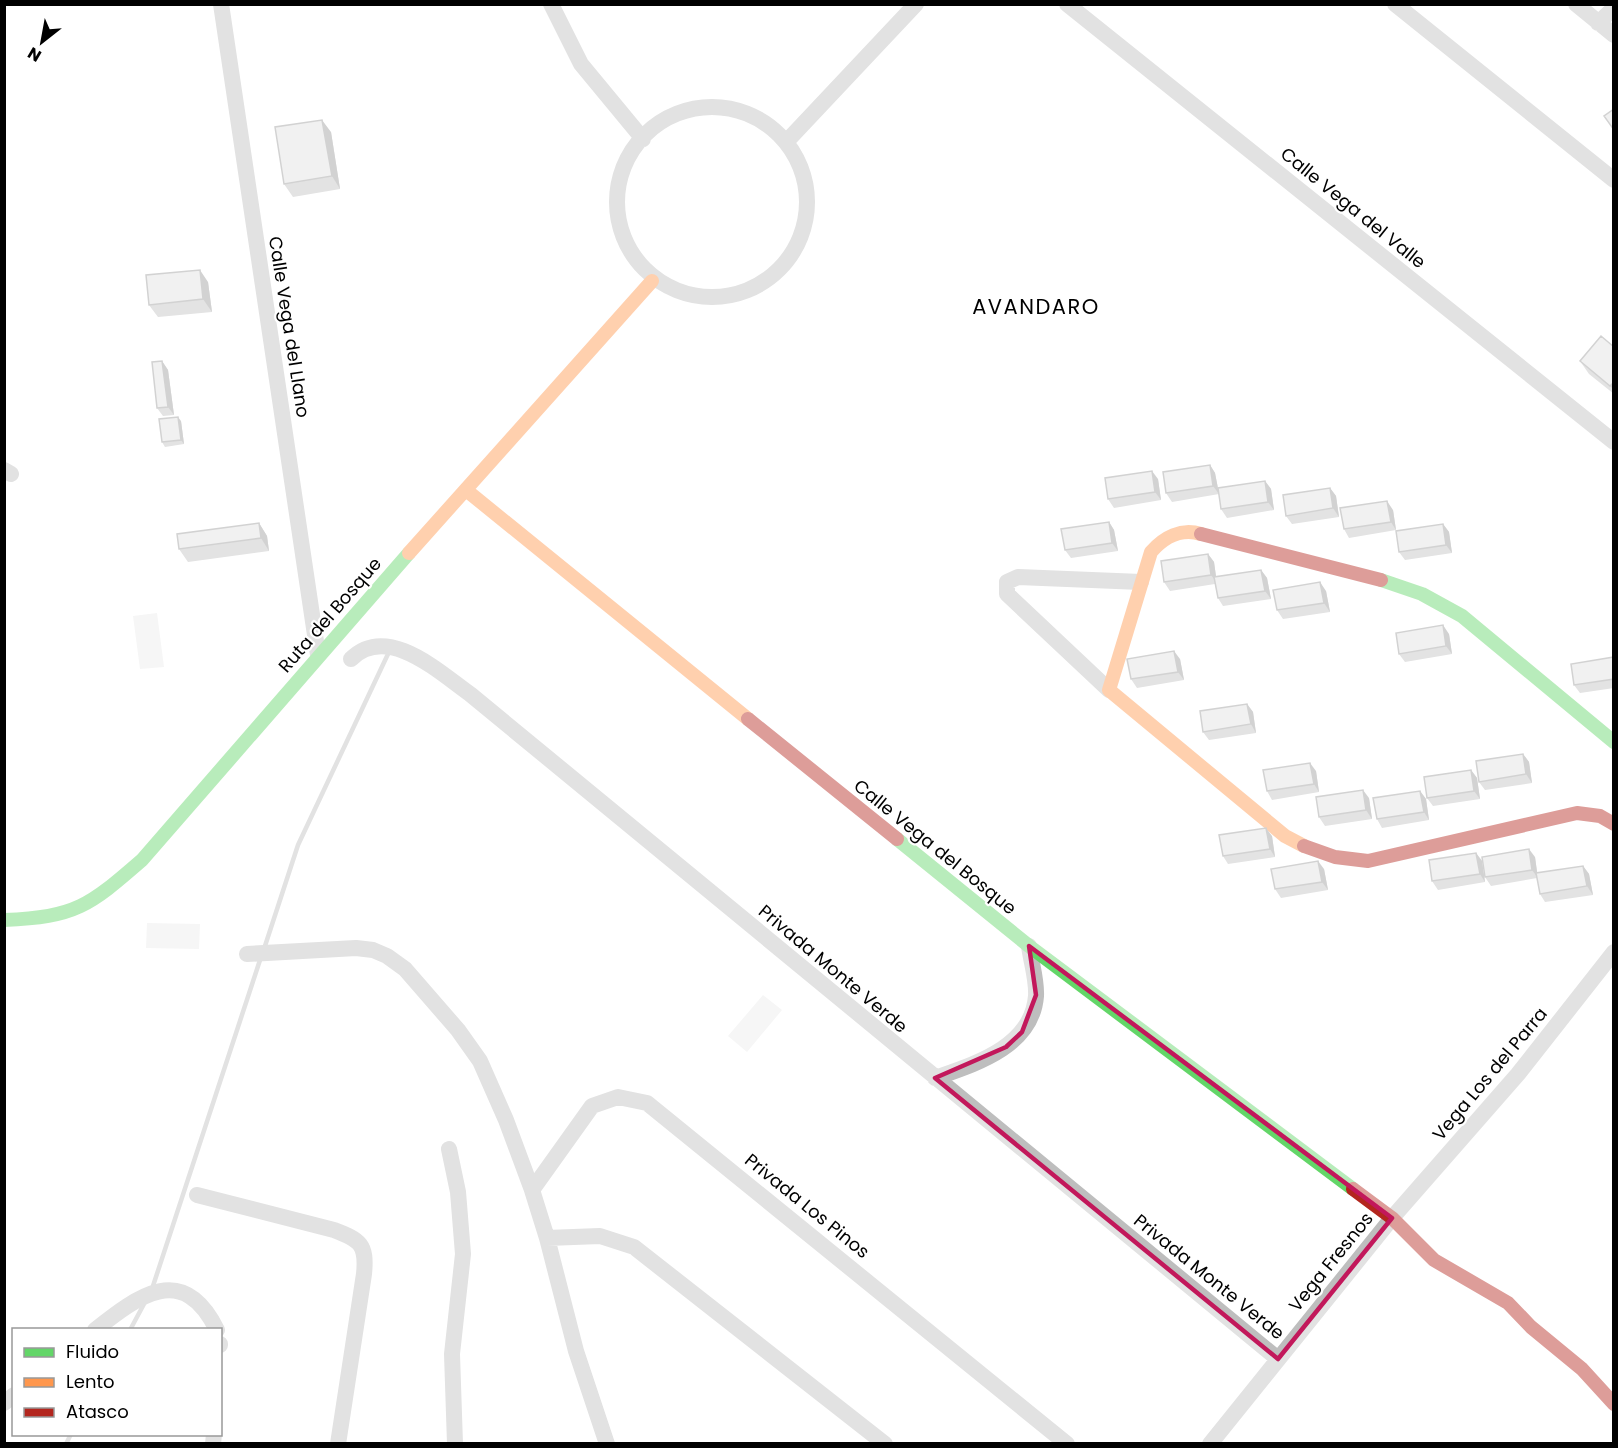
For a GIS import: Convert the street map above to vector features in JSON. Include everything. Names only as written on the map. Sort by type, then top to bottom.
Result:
[{"type":"street","name":"Calle Vega del Llano","points":[[221,4],[318,655]]},
{"type":"street","points":[[551,4],[581,64],[643,140]]},
{"type":"street","points":[[788,140],[916,4]]},
{"type":"street","name":"Calle Vega del Valle","points":[[1067,4],[1614,442]]},
{"type":"street","points":[[1395,4],[1614,180]]},
{"type":"street","points":[[1576,4],[1614,35]]},
{"type":"street","points":[[1598,22],[1614,8]]},
{"type":"street","points":[[721,105],[754,114],[769,122],[788,140],[802,167],[807,197],[803,229],[789,257],[767,280],[739,295],[709,300],[679,295],[652,281],[627,249],[617,210],[625,168],[643,140],[670,117],[695,108],[721,105]]},
{"type":"street","name":"Ruta del Bosque","points":[[4,920],[48,918],[75,910],[121,880],[155,846],[318,655],[652,281]]},
{"type":"street","name":"Calle Vega del Bosque","points":[[466,490],[1029,946],[1392,1218],[1434,1260],[1508,1303],[1531,1327],[1582,1369],[1614,1404]]},
{"type":"street","points":[[1108,690],[1151,552],[1166,538],[1185,531],[1195,532],[1387,582],[1422,594],[1462,616],[1614,742]]},
{"type":"street","points":[[1141,582],[1018,578],[1007,582],[1007,594],[1108,690],[1285,836],[1318,853],[1338,859],[1368,861],[1576,813],[1600,816],[1614,824]]},
{"type":"street","name":"Privada Monte Verde","points":[[351,659],[358,652],[370,647],[388,646],[404,650],[435,669],[512,727],[1278,1359]]},
{"type":"street","points":[[935,1078],[1006,1047],[1022,1032],[1033,1014],[1036,995],[1029,946]]},
{"type":"street","points":[[247,954],[356,948],[374,950],[405,969],[458,1030],[480,1061],[506,1120],[532,1190],[547,1238],[576,1351],[607,1443]]},
{"type":"street","name":"Vega Los del Parra","points":[[1392,1218],[1518,1074],[1614,952]]},
{"type":"street","name":"Privada Los Pinos","points":[[532,1190],[592,1106],[618,1097],[647,1103],[1067,1443]]},
{"type":"street","points":[[448,1149],[458,1192],[464,1254],[452,1354],[455,1443]]},
{"type":"street","points":[[197,1195],[334,1230],[353,1238],[363,1246],[364,1274],[338,1443]]},
{"type":"street","name":"Vega Fresnos","points":[[1210,1443],[1392,1218]]},
{"type":"street","points":[[547,1238],[600,1236],[633,1247],[885,1443]]},
{"type":"street","points":[[96,1328],[143,1294],[159,1290],[185,1295],[200,1305],[216,1328]]},
{"type":"highlighted area","points":[[1029,946],[1392,1218],[1278,1359],[935,1078],[1006,1047],[1022,1032],[1036,995]]},
{"type":"shaded area","points":[[157,613],[164,667],[140,669],[133,616]]},
{"type":"shaded area","points":[[147,923],[200,924],[199,949],[146,948]]},
{"type":"shaded area","points":[[763,995],[782,1010],[747,1052],[728,1036]]},
{"type":"building","points":[[1614,109],[1614,130],[1604,116]]},
{"type":"building","points":[[322,120],[332,176],[284,184],[275,127]]},
{"type":"building","points":[[200,270],[203,299],[149,305],[146,275]]},
{"type":"building","points":[[1601,336],[1614,347],[1614,382],[1610,386],[1580,361]]},
{"type":"building","points":[[162,361],[168,407],[157,408],[152,362]]},
{"type":"building","points":[[178,417],[181,440],[162,442],[159,419]]},
{"type":"building","points":[[1210,465],[1213,486],[1166,493],[1163,472]]},
{"type":"building","points":[[1152,471],[1155,492],[1108,499],[1105,478]]},
{"type":"building","points":[[1265,481],[1268,502],[1221,509],[1218,488]]},
{"type":"building","points":[[1330,488],[1333,508],[1286,516],[1283,495]]},
{"type":"building","points":[[1387,501],[1391,522],[1344,529],[1340,508]]},
{"type":"building","points":[[1109,522],[1112,543],[1065,550],[1061,529]]},
{"type":"building","points":[[259,523],[261,538],[179,549],[177,534]]},
{"type":"building","points":[[1443,524],[1446,545],[1399,552],[1396,531]]},
{"type":"building","points":[[1208,554],[1211,575],[1164,582],[1161,561]]},
{"type":"building","points":[[1261,570],[1265,591],[1218,598],[1214,577]]},
{"type":"building","points":[[1320,582],[1324,603],[1277,610],[1273,590]]},
{"type":"building","points":[[1443,625],[1446,646],[1399,654],[1396,633]]},
{"type":"building","points":[[1174,651],[1178,672],[1131,679],[1127,659]]},
{"type":"building","points":[[1614,657],[1614,679],[1574,685],[1571,664]]},
{"type":"building","points":[[1247,704],[1251,724],[1203,732],[1200,711]]},
{"type":"building","points":[[1523,754],[1526,774],[1479,782],[1476,761]]},
{"type":"building","points":[[1310,763],[1314,784],[1267,791],[1263,770]]},
{"type":"building","points":[[1471,770],[1474,791],[1427,798],[1424,777]]},
{"type":"building","points":[[1363,790],[1366,810],[1319,817],[1316,797]]},
{"type":"building","points":[[1420,791],[1424,812],[1377,819],[1373,798]]},
{"type":"building","points":[[1266,828],[1270,849],[1223,856],[1219,835]]},
{"type":"building","points":[[1529,849],[1532,870],[1485,877],[1482,857]]},
{"type":"building","points":[[1476,853],[1480,874],[1432,881],[1429,860]]},
{"type":"building","points":[[1318,861],[1322,882],[1275,889],[1271,869]]},
{"type":"building","points":[[1583,866],[1587,886],[1540,894],[1536,873]]},
{"type":"waterway","points":[[264,949],[298,845],[388,654]]},
{"type":"waterway","points":[[152,1289],[261,957]]},
{"type":"waterway","points":[[131,1328],[144,1304]]},
{"type":"waterway","points":[[66,1444],[70,1436]]},
{"type":"traffic: fast","points":[[4,920],[48,916],[80,906],[108,888],[142,860],[409,553]]},
{"type":"traffic: fast","points":[[1381,580],[1422,594],[1462,616],[1614,742]]},
{"type":"traffic: fast","points":[[897,839],[1029,946],[1353,1189]]},
{"type":"traffic: slow","points":[[409,553],[652,281]]},
{"type":"traffic: slow","points":[[466,490],[748,719]]},
{"type":"traffic: slow","points":[[1201,534],[1187,532],[1173,535],[1151,552],[1109,690],[1285,836],[1304,846]]},
{"type":"traffic: jam","points":[[1201,534],[1381,580]]},
{"type":"traffic: jam","points":[[748,719],[897,839]]},
{"type":"traffic: jam","points":[[1304,846],[1335,857],[1368,861],[1577,813],[1600,816],[1614,824]]},
{"type":"traffic: jam","points":[[1353,1189],[1392,1218],[1434,1260],[1508,1303],[1531,1327],[1582,1369],[1614,1404]]},
{"type":"district","name":"AVANDARO","points":[[1036,307]]}]
